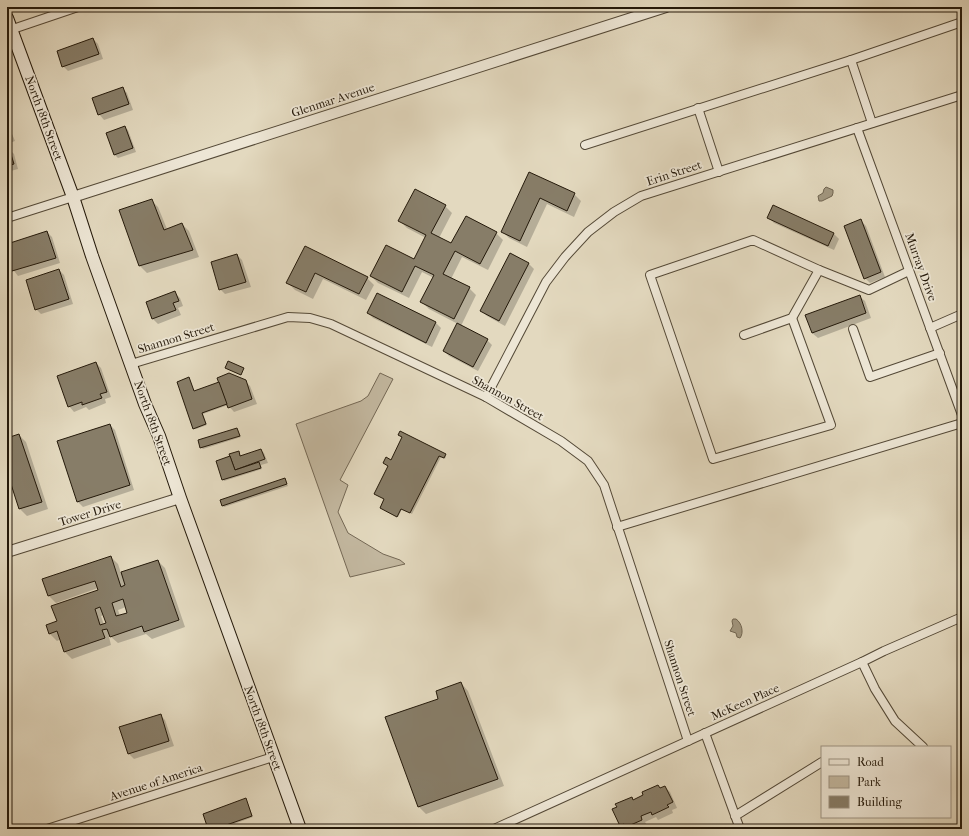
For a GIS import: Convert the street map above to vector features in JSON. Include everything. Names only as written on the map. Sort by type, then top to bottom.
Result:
[{"type":"main road","name":"North 18th Street","points":[[7,18],[9,30],[73,197],[92,256],[150,416],[159,436],[300,829]]},
{"type":"street","points":[[9,30],[78,7]]},
{"type":"street","name":"Glenmar Avenue","points":[[7,218],[666,7]]},
{"type":"street","points":[[585,145],[851,60],[962,22]]},
{"type":"street","points":[[851,60],[872,123]]},
{"type":"street","name":"Erin Street","points":[[486,397],[546,282],[565,257],[588,232],[614,212],[641,196],[962,95]]},
{"type":"street","points":[[698,108],[720,172]]},
{"type":"street","name":"Murray Drive","points":[[857,128],[962,415]]},
{"type":"street","points":[[792,318],[831,424],[712,459],[650,275],[753,240],[818,270],[868,290],[909,271]]},
{"type":"street","points":[[744,335],[792,318],[818,270]]},
{"type":"street","points":[[930,328],[962,314]]},
{"type":"street","name":"Shannon Street","points":[[131,364],[288,317],[310,318],[331,324],[486,397],[561,441],[588,461],[604,485],[688,741]]},
{"type":"street","points":[[853,329],[870,377],[940,353]]},
{"type":"street","points":[[617,527],[962,423]]},
{"type":"street","name":"Tower Drive","points":[[7,552],[180,498]]},
{"type":"street","name":"McKeen Place","points":[[494,829],[884,651],[962,617]]},
{"type":"street","points":[[862,662],[875,689],[895,721],[922,746]]},
{"type":"street","points":[[705,733],[740,829]]},
{"type":"street","name":"Avenue of America","points":[[47,829],[273,757]]},
{"type":"street","points":[[735,816],[821,763]]},
{"type":"green space","points":[[380,373],[393,379],[340,480],[348,485],[338,512],[348,533],[383,554],[400,560],[405,564],[350,577],[296,424],[361,401],[368,396]]},
{"type":"shaded area","points":[[826,187],[833,190],[832,196],[819,201],[818,196],[823,193]]},
{"type":"shaded area","points":[[733,619],[736,619],[741,625],[742,633],[740,638],[737,637],[736,633],[730,631],[733,626]]},
{"type":"building","points":[[93,38],[99,54],[62,67],[57,51]]},
{"type":"building","points":[[123,87],[129,104],[98,115],[92,98]]},
{"type":"building","points":[[125,126],[133,148],[114,155],[106,133]]},
{"type":"building","points":[[9,148],[14,164],[7,166],[7,149]]},
{"type":"building","points":[[529,172],[575,193],[567,211],[540,198],[520,241],[501,232]]},
{"type":"building","points":[[415,189],[446,205],[431,233],[451,243],[466,216],[497,232],[480,264],[455,251],[443,274],[470,287],[454,319],[420,302],[434,275],[415,266],[402,292],[370,276],[386,245],[414,259],[426,235],[398,221]]},
{"type":"building","points":[[152,199],[164,230],[182,223],[193,250],[139,266],[119,210]]},
{"type":"building","points":[[773,205],[834,233],[828,246],[767,218]]},
{"type":"building","points":[[861,219],[881,272],[864,279],[844,226]]},
{"type":"building","points":[[47,231],[56,258],[12,271],[7,261],[7,244]]},
{"type":"building","points":[[305,246],[368,277],[359,294],[315,273],[306,292],[286,283]]},
{"type":"building","points":[[510,253],[529,263],[499,321],[480,311]]},
{"type":"building","points":[[237,254],[246,282],[219,290],[211,262]]},
{"type":"building","points":[[59,269],[69,299],[35,310],[26,280]]},
{"type":"building","points":[[175,291],[179,301],[173,303],[176,310],[152,319],[146,302]]},
{"type":"building","points":[[377,293],[436,322],[426,343],[367,313]]},
{"type":"building","points":[[860,295],[866,313],[812,333],[805,315]]},
{"type":"building","points":[[457,323],[488,339],[473,367],[443,351]]},
{"type":"building","points":[[228,361],[244,368],[241,375],[225,368]]},
{"type":"building","points":[[96,362],[107,392],[100,394],[102,398],[82,405],[82,402],[68,407],[57,376]]},
{"type":"building","points":[[229,373],[246,380],[252,399],[228,408],[217,378]]},
{"type":"building","points":[[189,377],[194,391],[219,382],[227,404],[202,413],[206,424],[193,429],[177,382]]},
{"type":"building","points":[[110,424],[130,485],[77,502],[57,441]]},
{"type":"building","points":[[237,428],[240,436],[200,448],[198,440]]},
{"type":"building","points":[[400,431],[446,454],[444,458],[439,456],[410,513],[401,509],[397,517],[380,508],[384,499],[374,494],[388,466],[383,463],[386,457],[391,460],[402,437],[398,435]]},
{"type":"building","points":[[19,434],[42,502],[19,509],[9,478],[7,479],[7,438]]},
{"type":"building","points":[[261,449],[265,459],[235,470],[229,454],[239,451],[240,456]]},
{"type":"building","points":[[230,456],[235,470],[259,462],[261,468],[222,480],[216,461]]},
{"type":"building","points":[[285,478],[287,484],[222,506],[220,500]]},
{"type":"building","points":[[111,556],[121,587],[125,585],[121,572],[158,560],[179,620],[144,632],[142,626],[110,637],[107,629],[102,630],[105,638],[64,652],[57,631],[49,634],[46,625],[57,621],[51,606],[98,590],[95,581],[48,596],[42,579]],"holes":[[[123,599],[127,613],[116,616],[112,603]],[[100,607],[106,623],[100,625],[95,609]]]},
{"type":"building","points":[[461,682],[498,779],[418,807],[385,717],[438,699],[436,691]]},
{"type":"building","points":[[161,714],[169,741],[128,754],[119,727]]},
{"type":"building","points":[[658,785],[660,788],[665,786],[673,802],[667,805],[669,807],[652,815],[651,812],[641,816],[642,820],[626,827],[624,824],[620,826],[612,809],[617,807],[615,804],[632,797],[633,800],[643,795],[642,792]]},
{"type":"building","points":[[246,798],[252,816],[215,829],[208,829],[203,814]]}]
